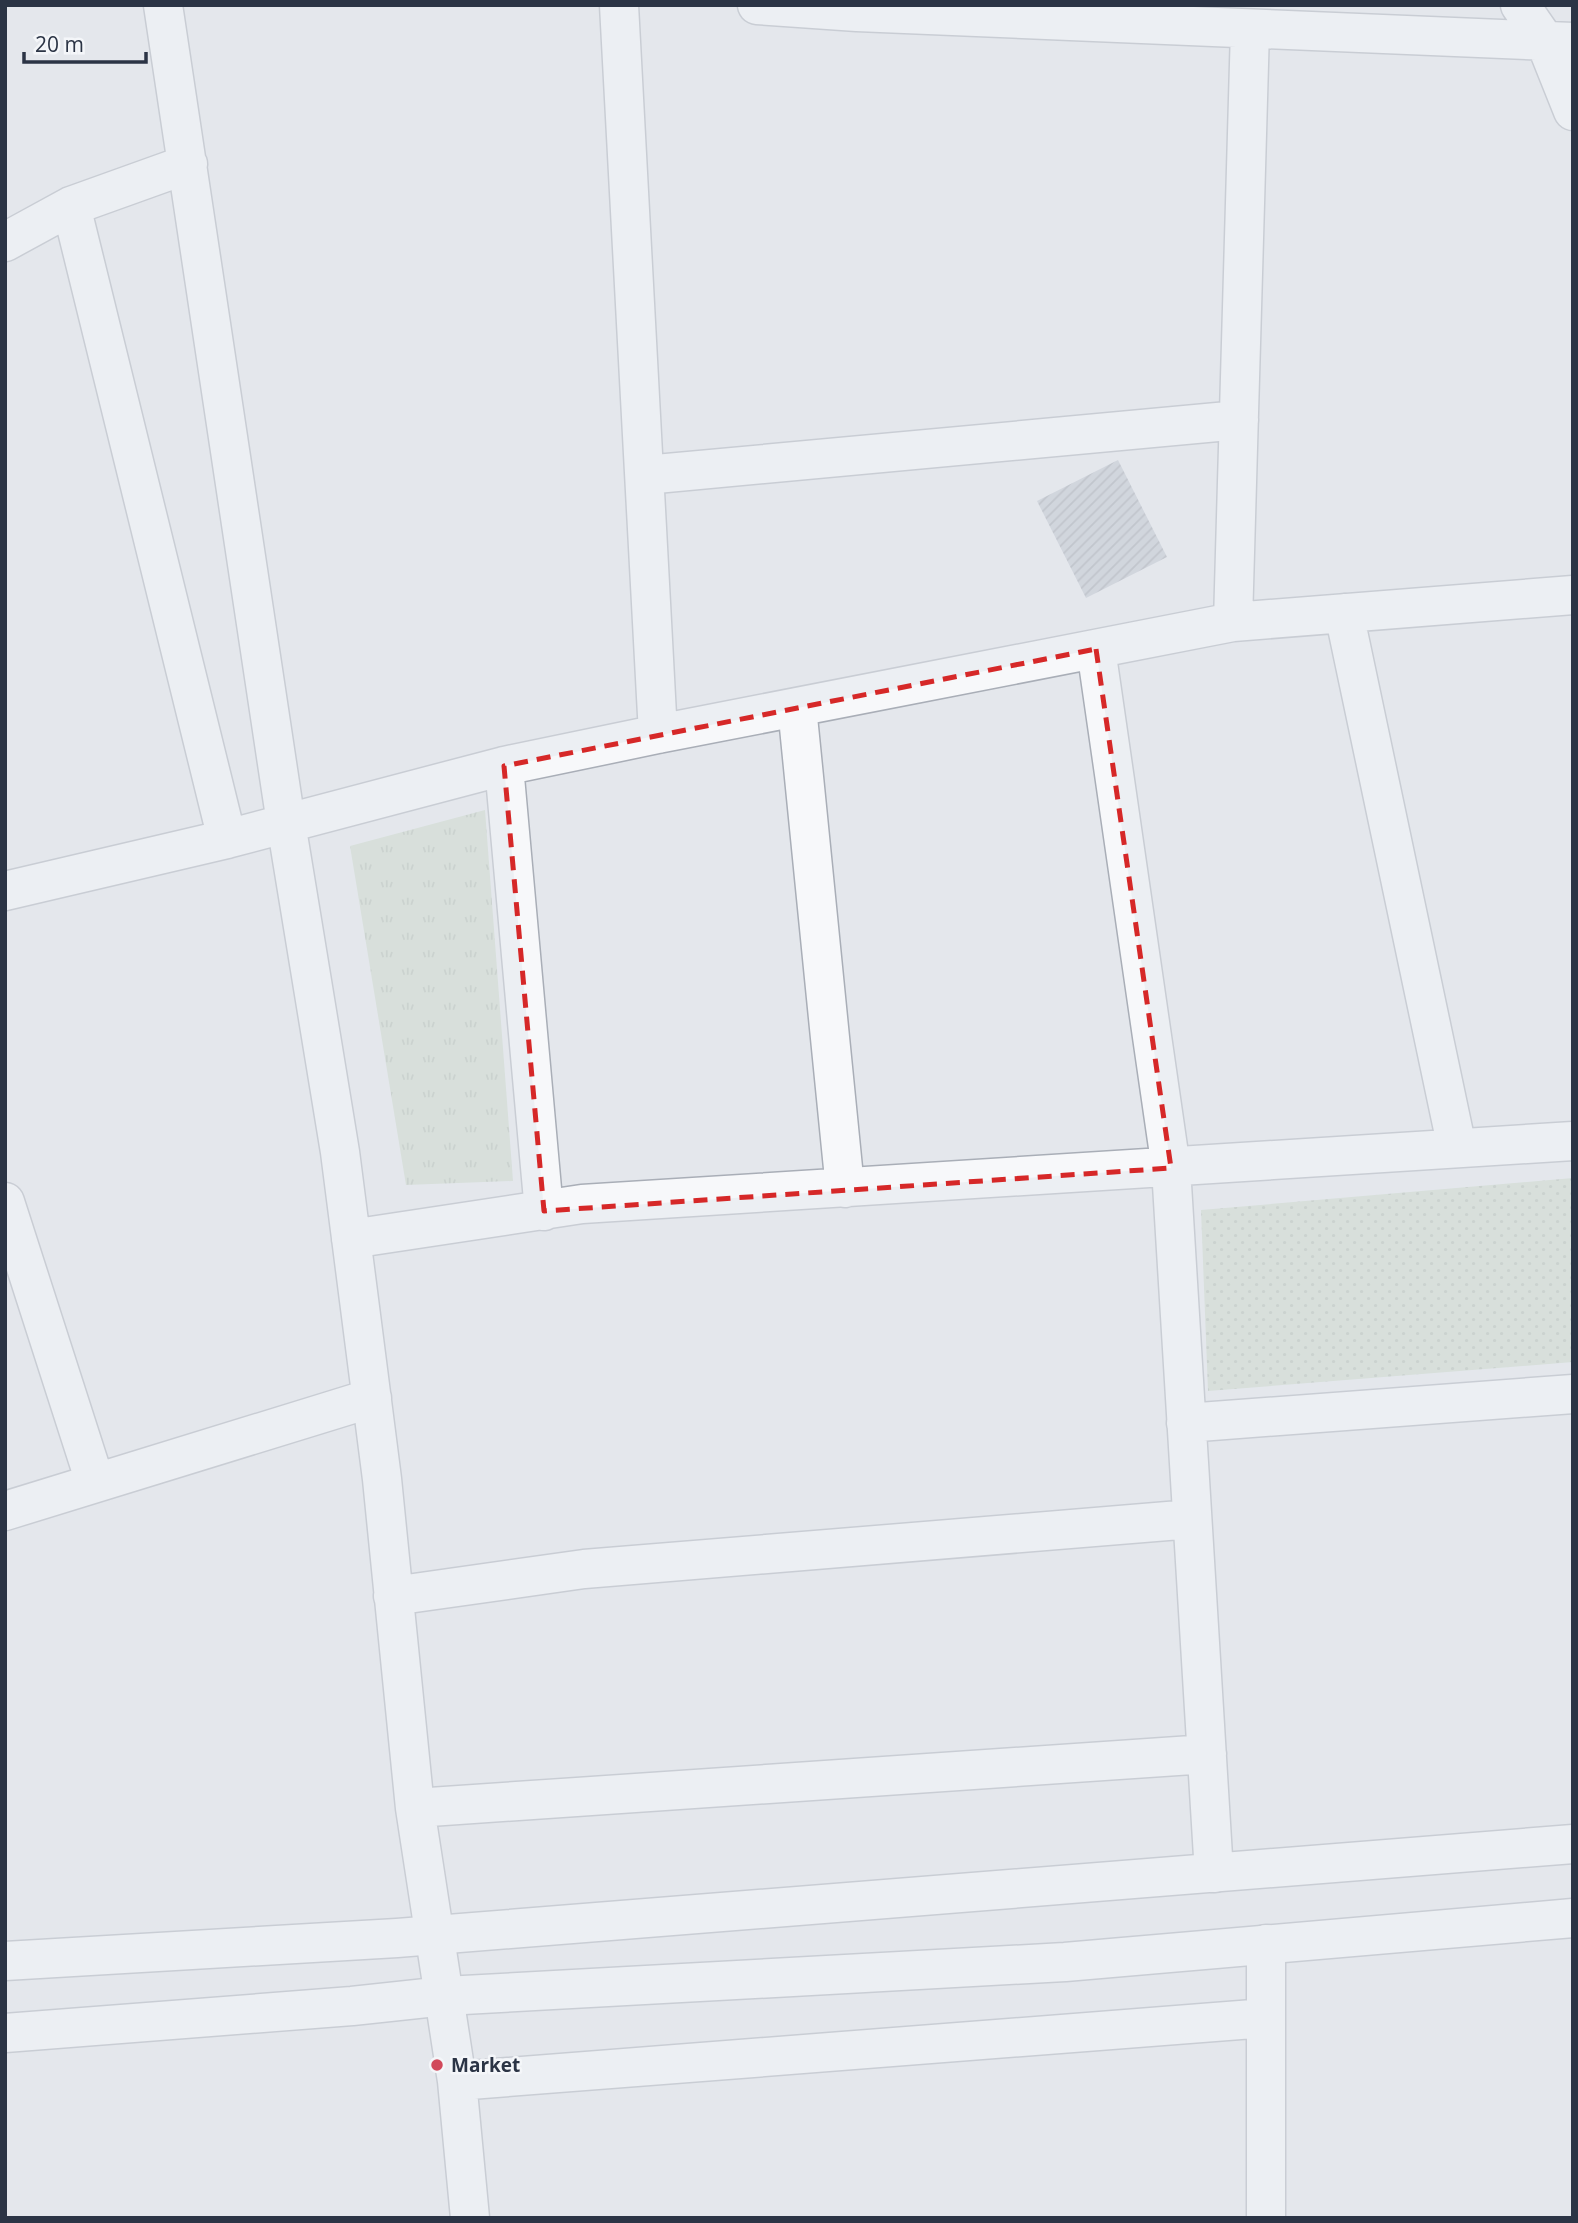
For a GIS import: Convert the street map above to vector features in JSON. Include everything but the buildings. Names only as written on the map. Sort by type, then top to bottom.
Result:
[{"type":"street","points":[[163,5],[286,823],[340,1152],[383,1479],[415,1808],[457,2081],[470,2218]]},
{"type":"street","points":[[619,5],[658,734]]},
{"type":"street","points":[[757,5],[857,12],[1559,41]]},
{"type":"street","points":[[1520,5],[1559,41],[1573,111]]},
{"type":"street","points":[[1233,622],[1251,29]]},
{"type":"street","points":[[5,242],[71,206],[188,164]]},
{"type":"street","points":[[71,206],[227,839]]},
{"type":"street","points":[[645,475],[1239,420]]},
{"type":"street","points":[[5,891],[227,839],[504,766],[1233,622],[1573,595]]},
{"type":"street","points":[[1344,613],[1457,1149]]},
{"type":"street","points":[[1096,649],[1171,1168],[1214,1873]]},
{"type":"street","points":[[797,707],[845,1188]]},
{"type":"street","points":[[504,766],[544,1211]]},
{"type":"street","points":[[351,1239],[582,1205],[1573,1140]]},
{"type":"street","points":[[5,1202],[96,1482]]},
{"type":"street","points":[[1186,1423],[1573,1394]]},
{"type":"street","points":[[5,1511],[372,1398]]},
{"type":"street","points":[[393,1596],[584,1569],[1192,1520]]},
{"type":"street","points":[[415,1808],[1206,1754]]},
{"type":"street","points":[[5,1961],[435,1935],[1573,1844]]},
{"type":"street","points":[[5,2033],[352,2006],[445,1996],[1065,1962],[1573,1918]]},
{"type":"street","points":[[1266,1944],[1266,2218]]},
{"type":"street","points":[[457,2081],[1266,2018]]},
{"type":"highlighted area","points":[[1096,649],[1171,1168],[544,1211],[504,766]]},
{"type":"green space","points":[[485,810],[513,1181],[406,1185],[350,846]]},
{"type":"green space","points":[[1573,1178],[1573,1362],[1208,1391],[1201,1210]]},
{"type":"place","name":"Market","points":[[437,2065]]}]
